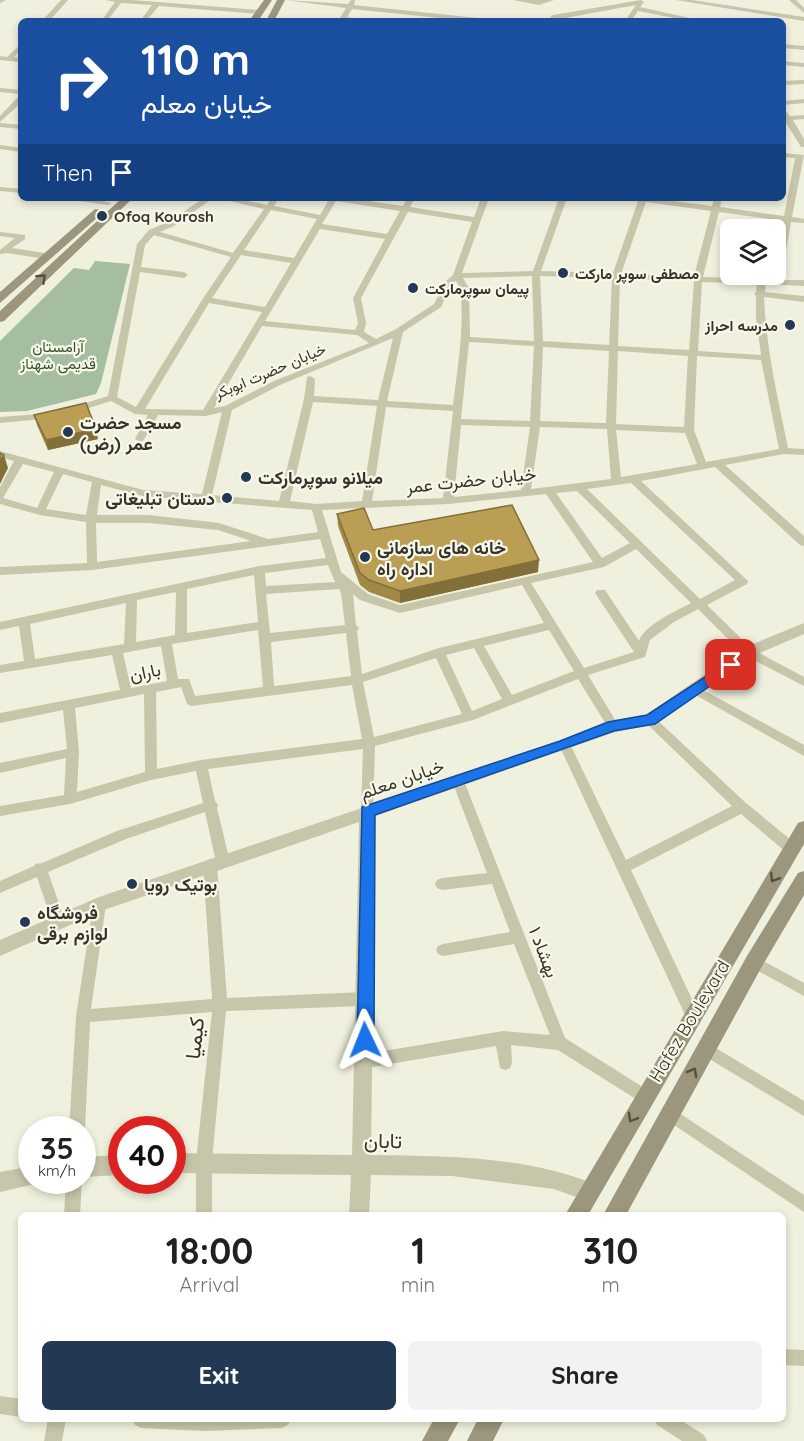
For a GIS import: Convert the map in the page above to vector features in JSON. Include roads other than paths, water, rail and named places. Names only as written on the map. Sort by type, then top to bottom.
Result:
[{"type":"main road","points":[[255,18],[268,0]]},
{"type":"main road","points":[[272,18],[281,0]]},
{"type":"main road","points":[[1,297],[109,201]]},
{"type":"main road","points":[[0,318],[125,201]]},
{"type":"main road","name":"Hafez Boulevard","points":[[578,1212],[692,1014],[804,828]]},
{"type":"main road","name":"Hafez Boulevard","points":[[616,1212],[754,962],[804,879]]},
{"type":"main road","points":[[434,1441],[446,1422]]},
{"type":"main road","points":[[479,1441],[490,1422]]},
{"type":"street","points":[[48,18],[65,0]]},
{"type":"street","points":[[108,0],[157,4],[208,12],[260,12]]},
{"type":"street","points":[[288,0],[351,3],[440,18]]},
{"type":"street","points":[[516,0],[551,0]]},
{"type":"street","points":[[679,0],[711,3],[804,19]]},
{"type":"street","points":[[792,0],[804,11]]},
{"type":"street","points":[[106,18],[119,1]]},
{"type":"street","points":[[539,1],[552,18]]},
{"type":"street","points":[[343,18],[351,3]]},
{"type":"street","points":[[630,18],[640,3]]},
{"type":"street","points":[[558,18],[640,3],[690,18]]},
{"type":"street","points":[[702,18],[711,3]]},
{"type":"street","points":[[145,18],[157,4]]},
{"type":"street","points":[[786,46],[804,48]]},
{"type":"street","points":[[4,59],[18,48]]},
{"type":"street","points":[[786,63],[804,65]]},
{"type":"street","points":[[786,83],[804,82]]},
{"type":"street","points":[[0,90],[18,92]]},
{"type":"street","points":[[786,103],[804,101]]},
{"type":"street","points":[[1,121],[18,102]]},
{"type":"street","points":[[786,114],[804,117]]},
{"type":"street","points":[[786,115],[803,140]]},
{"type":"street","points":[[1,121],[18,118]]},
{"type":"street","points":[[1,121],[18,126]]},
{"type":"street","points":[[0,147],[18,150]]},
{"type":"street","points":[[786,155],[802,157],[786,234]]},
{"type":"street","points":[[0,189],[17,191]]},
{"type":"street","points":[[0,420],[53,416],[112,398],[141,244],[152,232],[171,224],[206,201]]},
{"type":"street","points":[[234,201],[390,237]]},
{"type":"street","points":[[138,412],[206,300],[273,201]]},
{"type":"street","points":[[206,413],[332,201]]},
{"type":"street","points":[[354,201],[477,220]]},
{"type":"street","points":[[359,333],[362,323],[357,298],[410,201]]},
{"type":"street","name":"خیابان حضرت ابوبکر","points":[[112,398],[138,412],[206,413],[228,408],[277,383],[376,343],[399,331],[438,305],[448,282],[457,276],[484,201]]},
{"type":"street","points":[[526,491],[535,425],[539,344],[536,273],[562,201]]},
{"type":"street","points":[[616,482],[611,425],[616,277],[642,201]]},
{"type":"street","points":[[659,201],[804,222]]},
{"type":"street","points":[[702,465],[689,430],[693,353],[698,279],[717,201]]},
{"type":"street","points":[[152,232],[236,254],[297,261]]},
{"type":"street","points":[[0,234],[22,237],[3,252]]},
{"type":"street","points":[[3,252],[45,256]]},
{"type":"street","points":[[137,269],[184,275]]},
{"type":"street","points":[[457,276],[536,273],[720,280]]},
{"type":"street","points":[[448,501],[465,339],[465,288],[457,276]]},
{"type":"street","points":[[786,282],[804,283]]},
{"type":"street","points":[[761,285],[758,294],[766,358],[784,451]]},
{"type":"street","points":[[758,294],[804,299]]},
{"type":"street","points":[[206,300],[268,310]]},
{"type":"street","points":[[260,323],[359,333],[376,343]]},
{"type":"street","points":[[366,506],[382,404],[399,331]]},
{"type":"street","points":[[465,339],[766,358]]},
{"type":"street","points":[[284,503],[309,399],[310,379]]},
{"type":"street","points":[[309,399],[457,408]]},
{"type":"street","points":[[206,500],[228,408]]},
{"type":"street","points":[[140,439],[154,413]]},
{"type":"street","points":[[455,422],[611,425],[689,430]]},
{"type":"street","name":"خیابان حضرت عمر","points":[[0,454],[143,494],[316,507],[448,501],[579,487],[784,451],[804,452]]},
{"type":"street","points":[[0,496],[20,460]]},
{"type":"street","points":[[716,463],[804,542]]},
{"type":"street","points":[[40,512],[59,472]]},
{"type":"street","points":[[633,479],[742,581],[670,619],[645,638],[641,654]]},
{"type":"street","points":[[92,566],[91,519],[97,481]]},
{"type":"street","points":[[579,487],[748,652],[804,682]]},
{"type":"street","points":[[548,489],[600,564]]},
{"type":"street","points":[[0,501],[40,512],[91,519],[149,519],[219,527],[273,544]]},
{"type":"street","points":[[316,507],[336,574],[347,593],[357,680],[369,743],[364,999],[366,1060],[359,1212]]},
{"type":"street","points":[[0,571],[92,566],[273,544],[324,535]]},
{"type":"street","points":[[336,574],[364,597],[400,609],[600,564],[638,543]]},
{"type":"street","points":[[0,626],[258,570],[333,561]]},
{"type":"street","points":[[258,570],[269,691]]},
{"type":"street","points":[[525,582],[579,674],[613,726]]},
{"type":"street","points":[[261,590],[342,585]]},
{"type":"street","points":[[181,638],[182,587]]},
{"type":"street","points":[[601,593],[641,654]]},
{"type":"street","points":[[130,648],[132,598]]},
{"type":"street","points":[[24,621],[30,663]]},
{"type":"street","points":[[0,669],[262,625]]},
{"type":"street","name":"باران","points":[[0,718],[150,691],[185,682],[191,701],[357,680],[439,652],[550,626]]},
{"type":"street","points":[[265,638],[352,628]]},
{"type":"street","name":"خیابان معلم","points":[[0,948],[99,904],[565,745],[613,726],[650,720],[748,652],[804,628]]},
{"type":"street","points":[[166,641],[173,684]]},
{"type":"street","points":[[477,643],[510,702]]},
{"type":"street","points":[[116,649],[127,694]]},
{"type":"street","points":[[439,652],[469,717]]},
{"type":"street","points":[[0,811],[70,799],[151,775],[201,765],[369,743],[469,717],[579,674],[641,654]]},
{"type":"street","points":[[696,690],[804,751]]},
{"type":"street","points":[[150,691],[151,775]]},
{"type":"street","points":[[69,706],[73,752],[70,799]]},
{"type":"street","points":[[650,720],[742,807],[792,849]]},
{"type":"street","points":[[565,745],[692,1014]]},
{"type":"street","points":[[0,768],[73,752]]},
{"type":"street","name":"کیمیا","points":[[201,765],[212,805],[217,863],[220,1005],[204,1161],[204,1212]]},
{"type":"street","name":"بهشاد ۱","points":[[458,781],[560,1043]]},
{"type":"street","points":[[0,887],[122,835],[212,805]]},
{"type":"street","points":[[624,867],[742,807]]},
{"type":"street","points":[[40,868],[55,912]]},
{"type":"street","points":[[442,884],[496,878]]},
{"type":"street","points":[[78,1116],[83,1016],[99,904]]},
{"type":"street","points":[[443,950],[518,937]]},
{"type":"street","points":[[754,962],[804,990]]},
{"type":"street","points":[[83,1016],[220,1005],[364,999]]},
{"type":"street","points":[[366,1060],[503,1038],[560,1043],[644,1096]]},
{"type":"street","points":[[503,1038],[505,1063]]},
{"type":"street","points":[[706,1049],[804,1108]]},
{"type":"street","points":[[670,1114],[804,1204]]},
{"type":"street","name":"تابان","points":[[186,1162],[452,1166],[554,1179],[590,1192]]},
{"type":"street","points":[[0,1182],[18,1179]]},
{"type":"street","points":[[72,1212],[73,1194]]},
{"type":"street","points":[[786,1357],[804,1358]]},
{"type":"street","points":[[0,1405],[18,1408]]},
{"type":"street","points":[[53,1441],[56,1422]]},
{"type":"street","points":[[668,1422],[698,1441]]},
{"type":"place","name":"Ofoq Kourosh","points":[[102,216]]},
{"type":"place","name":"مصطفی سوپر مارکت","points":[[563,273]]},
{"type":"place","name":"پیمان سوپرمارکت","points":[[413,288]]},
{"type":"place","name":"مدرسه احراز","points":[[790,325]]},
{"type":"place","name":"مسجد حضرت عمر (رض)","points":[[68,432]]},
{"type":"place","name":"میلانو سوپرمارکت","points":[[246,477]]},
{"type":"place","name":"دستان تبلیغاتی","points":[[227,498]]},
{"type":"place","name":"خانه های سازمانی اداره راه","points":[[365,557]]},
{"type":"place","name":"بوتیک رویا","points":[[132,884]]},
{"type":"place","name":"فروشگاه لوازم برقی","points":[[25,922]]},
{"type":"park label","name":"آرامستان قدیمی شهناز","points":[[58,354]]}]
